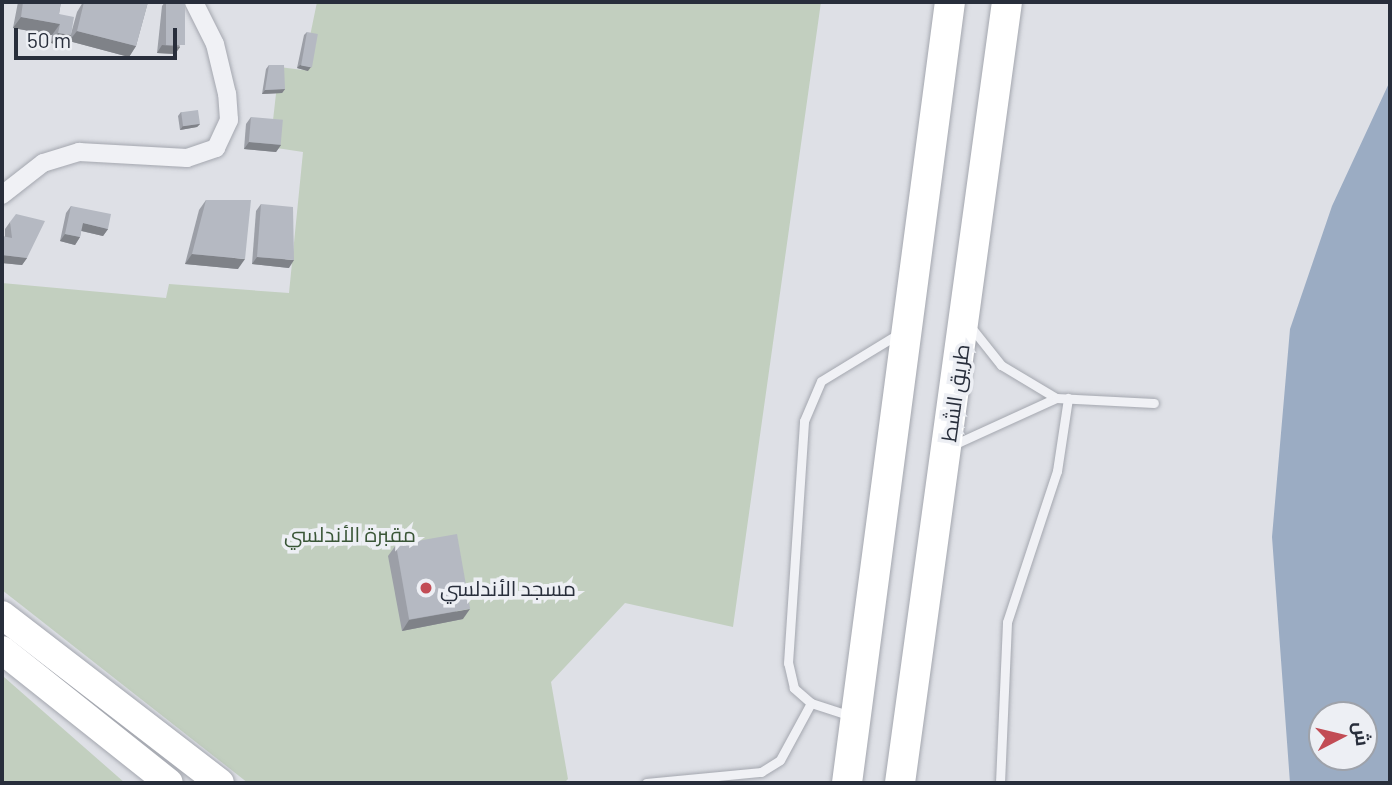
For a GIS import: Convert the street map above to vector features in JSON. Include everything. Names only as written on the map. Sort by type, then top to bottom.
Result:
[{"type":"highway","points":[[847,783],[859,718],[950,2]]},
{"type":"highway","name":"طريق الشط","points":[[900,783],[1007,2]]},
{"type":"main road","points":[[2,615],[220,783]]},
{"type":"main road","points":[[2,650],[169,783]]},
{"type":"street","points":[[2,195],[26,173],[61,156],[187,158],[216,148],[229,120],[227,94],[215,44],[194,2]]},
{"type":"lane","points":[[965,320],[1001,365],[1056,398]]},
{"type":"lane","points":[[859,718],[811,703],[794,688],[788,663],[804,421],[821,382],[907,329]]},
{"type":"lane","points":[[948,448],[1056,398],[1154,403]]},
{"type":"lane","points":[[1000,783],[1007,622],[1057,471],[1068,398]]},
{"type":"lane","points":[[646,783],[761,772],[780,760],[811,703]]},
{"type":"green space","name":"مقبرة الأندلسي","points":[[317,2],[821,2],[733,627],[625,603],[551,682],[568,779],[564,783],[248,783],[2,590],[2,283],[166,298],[169,284],[289,293],[303,152],[270,147],[279,67],[303,70]]},
{"type":"green space","points":[[2,675],[4,677],[125,783],[2,783]]},
{"type":"water","points":[[1390,81],[1390,783],[1290,783],[1272,537],[1290,329],[1332,206]]},
{"type":"building","points":[[23,2],[61,2],[59,14],[74,17],[71,35],[58,33],[60,24],[21,17]]},
{"type":"building","points":[[84,2],[148,2],[136,46],[77,31]]},
{"type":"building","points":[[166,2],[185,2],[185,45],[166,45]]},
{"type":"building","points":[[307,32],[318,34],[312,67],[301,65]]},
{"type":"building","points":[[269,65],[284,65],[285,89],[265,90]]},
{"type":"building","points":[[198,110],[200,124],[183,126],[181,112]]},
{"type":"building","points":[[251,117],[283,120],[281,145],[249,142]]},
{"type":"building","points":[[206,200],[251,200],[245,259],[192,254]]},
{"type":"building","points":[[261,204],[293,207],[294,260],[257,257]]},
{"type":"building","points":[[71,206],[111,214],[108,229],[83,223],[80,237],[65,234]]},
{"type":"building","points":[[16,214],[45,221],[27,258],[2,255],[2,236],[12,238],[10,222]]},
{"type":"building","name":"مسجد الأندلسي","points":[[457,534],[470,609],[409,620],[396,545]]},
{"type":"place","name":"مسجد الأندلسي","points":[[426,588]]}]
